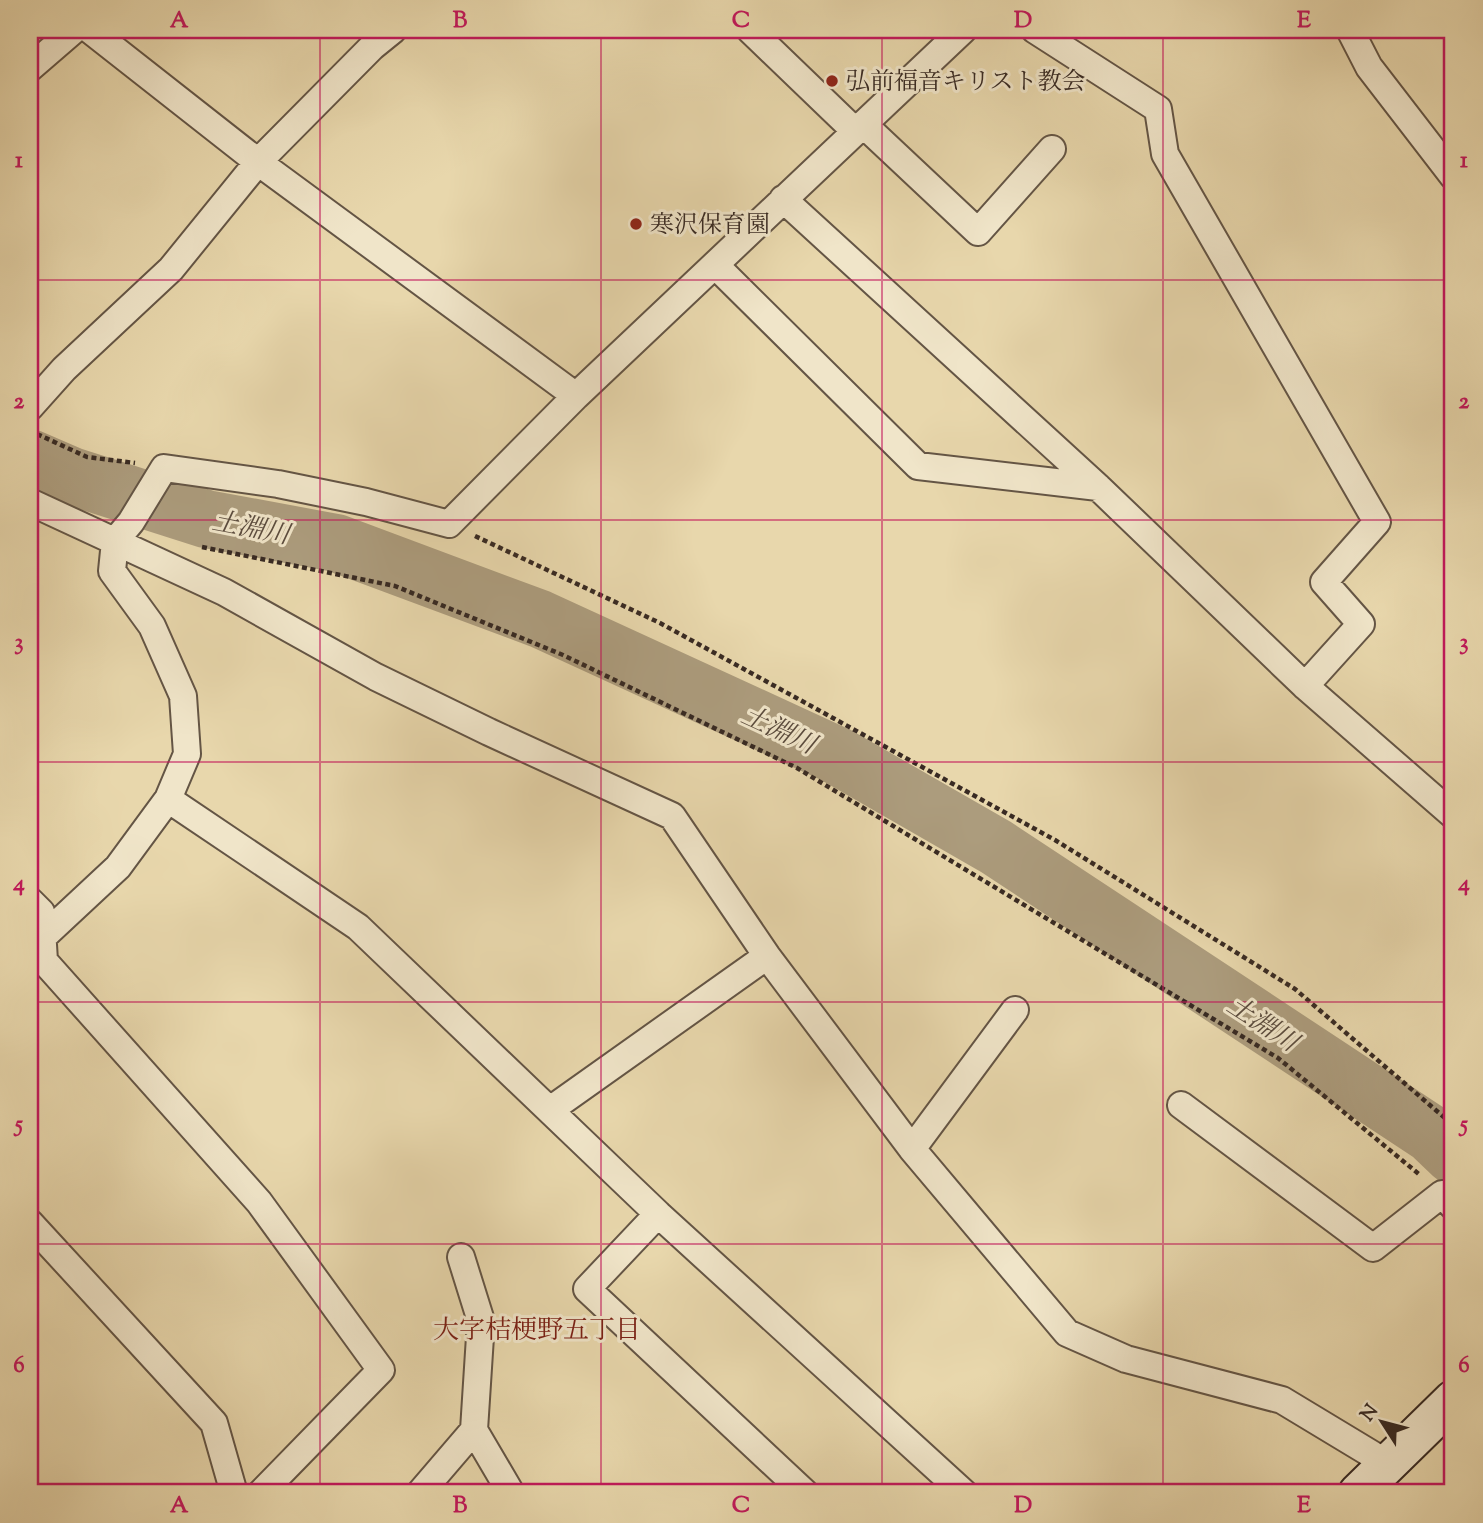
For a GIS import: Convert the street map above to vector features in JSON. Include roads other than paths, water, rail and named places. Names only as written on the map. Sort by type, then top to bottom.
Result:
[{"type":"main road","points":[[1358,1493],[1453,1400]]},
{"type":"street","points":[[30,68],[74,30]]},
{"type":"street","points":[[90,30],[258,162],[576,396]]},
{"type":"street","points":[[30,407],[64,369],[171,269],[258,162],[372,47],[393,30]]},
{"type":"street","points":[[750,30],[978,232],[1052,149]]},
{"type":"street","points":[[36,943],[118,867],[168,799],[187,754],[183,696],[152,626],[112,571],[123,532],[161,473],[278,484],[366,502],[449,524],[576,396],[963,30]]},
{"type":"street","points":[[1035,30],[1158,109],[1165,154],[1377,522],[1324,582],[1361,624],[1305,686]]},
{"type":"street","points":[[1350,30],[1369,67],[1453,176]]},
{"type":"street","points":[[783,199],[1098,487],[1305,686],[1453,815]]},
{"type":"street","points":[[715,265],[918,466],[1098,487]]},
{"type":"street","points":[[30,502],[123,532],[224,592],[388,683],[673,816],[767,956],[912,1149],[1067,1333],[1126,1359],[1282,1400],[1388,1464]]},
{"type":"street","points":[[168,799],[358,927],[658,1214],[964,1493]]},
{"type":"street","points":[[30,901],[41,912],[36,943],[44,961],[259,1202],[381,1370],[261,1493]]},
{"type":"street","points":[[550,1110],[767,956]]},
{"type":"street","points":[[912,1149],[1015,1010]]},
{"type":"street","points":[[1181,1105],[1373,1248],[1448,1200]]},
{"type":"street","points":[[658,1214],[587,1289],[805,1493]]},
{"type":"street","points":[[30,1223],[214,1423],[234,1493]]},
{"type":"street","points":[[461,1257],[481,1321],[474,1430],[511,1493]]},
{"type":"street","points":[[420,1493],[474,1430]]},
{"type":"waterway","name":"土淵川","points":[[30,458],[74,477],[206,519],[336,543],[540,619],[836,755],[996,847],[1431,1134],[1453,1155]]},
{"type":"place","name":"弘前福音キリスト教会","points":[[832,81]]},
{"type":"place","name":"寒沢保育園","points":[[636,224]]},
{"type":"district","name":"大字桔梗野五丁目","points":[[537,1329]]}]
